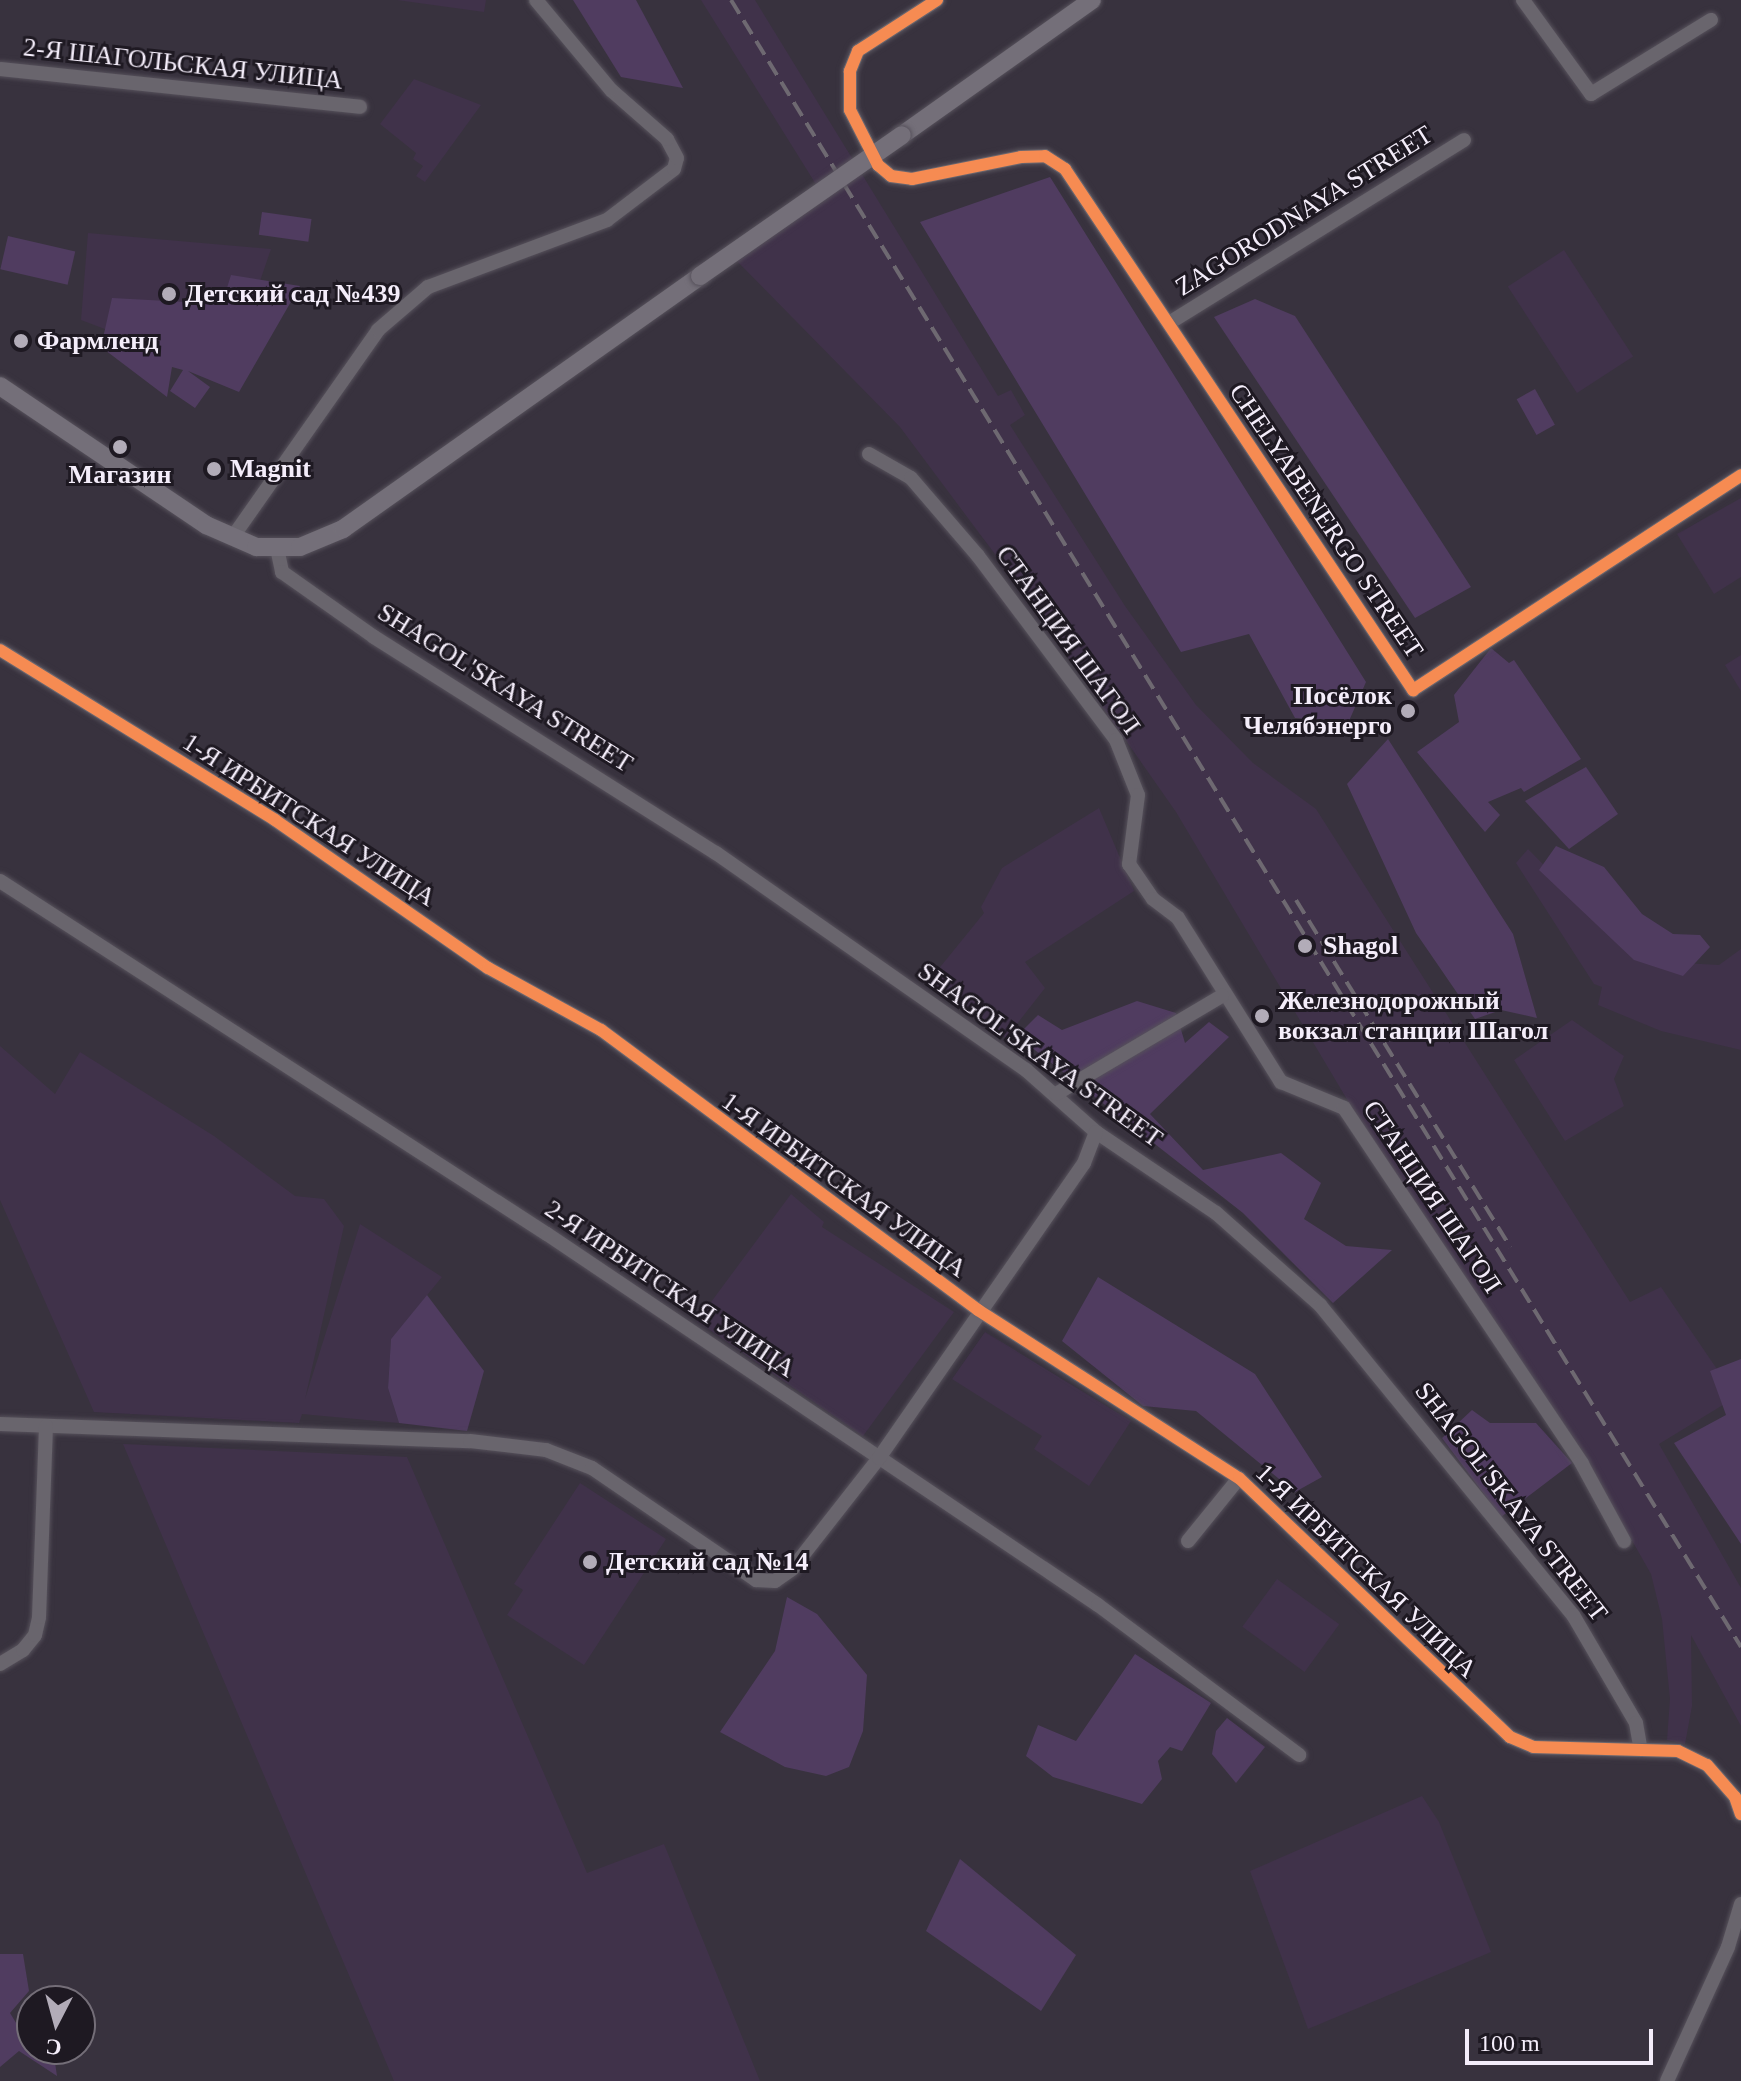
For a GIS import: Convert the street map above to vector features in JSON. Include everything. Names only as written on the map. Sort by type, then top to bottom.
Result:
[{"type":"main road","points":[[0,386],[232,538],[277,548],[300,547],[343,529],[1092,0]]},
{"type":"street","points":[[232,538],[378,330],[428,287],[607,220],[666,178],[677,158],[674,148],[611,90],[536,0]]},
{"type":"street","name":"CHELYABENERGO STREET","points":[[937,0],[858,51],[850,71],[848,98],[854,124],[878,165],[891,176],[912,179],[1045,156],[1065,169],[1413,690],[1741,475]]},
{"type":"street","points":[[1523,0],[1591,94],[1711,20]]},
{"type":"street","name":"2-Я ШАГОЛЬСКАЯ УЛИЦА","points":[[0,69],[360,107]]},
{"type":"street","name":"ZAGORODNAYA STREET","points":[[1169,323],[1464,140]]},
{"type":"street","name":"СТАНЦИЯ ШАГОЛ","points":[[869,454],[911,478],[978,556],[1116,740],[1138,795],[1129,864],[1153,899],[1178,918],[1222,996],[1281,1082],[1344,1108],[1582,1464],[1624,1541]]},
{"type":"street","name":"SHAGOL'SKAYA STREET","points":[[277,548],[282,572],[374,637],[716,853],[1056,1094],[1096,1132],[1216,1213],[1320,1305],[1573,1615],[1636,1723],[1640,1746]]},
{"type":"street","name":"1-Я ИРБИТСКАЯ УЛИЦА","points":[[0,650],[275,820],[488,968],[601,1030],[978,1310],[1239,1478],[1510,1737],[1533,1747],[1640,1746],[1678,1751],[1707,1765],[1735,1797],[1741,1814]]},
{"type":"street","name":"2-Я ИРБИТСКАЯ УЛИЦА","points":[[0,881],[547,1234],[1098,1605],[1299,1755]]},
{"type":"street","points":[[1056,1094],[1222,996]]},
{"type":"street","points":[[0,1424],[470,1441],[546,1450],[592,1468],[764,1583],[792,1569],[879,1458],[978,1310],[1084,1163],[1096,1132]]},
{"type":"street","points":[[0,1664],[23,1650],[35,1635],[39,1617],[46,1426]]},
{"type":"street","points":[[1188,1541],[1239,1478]]},
{"type":"street","points":[[1667,2081],[1728,1947],[1741,1904]]},
{"type":"shaded area","points":[[397,0],[486,0],[484,12]]},
{"type":"shaded area","points":[[573,0],[636,0],[683,88],[621,77]]},
{"type":"shaded area","points":[[701,0],[755,0],[998,396],[1011,390],[1025,415],[1010,425],[1125,606],[1196,705],[1253,763],[1316,809],[1630,1302],[1661,1287],[1736,1397],[1659,1444],[1741,1588],[1741,1726],[1691,1635],[1692,1706],[1685,1744],[1667,1740],[1670,1699],[1662,1619],[1651,1574],[1601,1486],[1370,1138],[1176,812],[1006,569],[900,427],[731,255],[822,194]]},
{"type":"shaded area","points":[[414,79],[481,105],[425,182],[416,176],[423,166],[413,159],[416,153],[380,124]]},
{"type":"shaded area","points":[[1050,177],[1366,682],[1349,721],[1295,718],[1249,634],[1181,652],[920,222]]},
{"type":"shaded area","points":[[262,212],[312,219],[308,242],[259,235]]},
{"type":"shaded area","name":"Детский сад №439","points":[[88,233],[271,249],[238,345],[221,373],[81,320]]},
{"type":"shaded area","points":[[8,236],[75,252],[68,285],[0,269]]},
{"type":"shaded area","points":[[1564,250],[1633,357],[1577,393],[1508,286]]},
{"type":"shaded area","points":[[231,275],[300,286],[239,392],[188,371],[210,387],[195,408],[170,391],[183,370],[172,367],[167,397],[101,347],[112,298],[222,304]]},
{"type":"shaded area","points":[[1255,299],[1295,316],[1471,587],[1415,618],[1214,317]]},
{"type":"shaded area","points":[[1535,389],[1555,425],[1537,435],[1517,399]]},
{"type":"shaded area","points":[[1741,498],[1741,577],[1714,594],[1677,534]]},
{"type":"shaded area","points":[[1491,648],[1509,663],[1514,660],[1581,759],[1524,792],[1521,788],[1488,802],[1500,815],[1485,832],[1417,752],[1459,722],[1454,695]]},
{"type":"shaded area","points":[[1741,655],[1741,691],[1725,665]]},
{"type":"shaded area","points":[[1388,739],[1513,934],[1537,1018],[1501,1010],[1475,1019],[1416,933],[1347,784]]},
{"type":"shaded area","points":[[1586,767],[1618,814],[1569,849],[1525,801]]},
{"type":"shaded area","points":[[1099,808],[1134,891],[1025,962],[1045,988],[1006,1038],[928,982],[984,913],[981,907],[1002,868]]},
{"type":"shaded area","points":[[1556,846],[1604,867],[1642,914],[1673,934],[1700,935],[1710,947],[1683,976],[1634,960],[1539,870]]},
{"type":"shaded area","points":[[1528,849],[1608,930],[1684,963],[1719,965],[1741,949],[1741,1050],[1661,1031],[1598,1005],[1602,987],[1594,984],[1516,863]]},
{"type":"shaded area","points":[[1137,1001],[1176,1013],[1185,1043],[1209,1022],[1229,1037],[1150,1114],[1203,1170],[1281,1153],[1321,1183],[1304,1219],[1346,1246],[1392,1250],[1333,1303],[1243,1213],[1017,1036],[1038,1015],[1062,1030]]},
{"type":"shaded area","points":[[1572,1020],[1624,1056],[1614,1079],[1624,1106],[1565,1141],[1514,1060]]},
{"type":"shaded area","points":[[0,1046],[55,1094],[80,1052],[214,1136],[295,1196],[324,1199],[344,1226],[305,1399],[360,1224],[442,1277],[391,1339],[388,1388],[399,1423],[302,1414],[299,1423],[94,1412],[0,1200]]},
{"type":"shaded area","points":[[791,1194],[824,1222],[822,1227],[954,1312],[863,1436],[697,1321]]},
{"type":"shaded area","points":[[1098,1277],[1255,1374],[1322,1477],[1295,1492],[1196,1411],[1143,1406],[1062,1341]]},
{"type":"shaded area","points":[[427,1295],[484,1371],[467,1431],[399,1423],[388,1388],[391,1339]]},
{"type":"shaded area","points":[[985,1332],[1131,1421],[1089,1486],[1034,1449],[1042,1436],[952,1379]]},
{"type":"shaded area","points":[[1741,1359],[1741,1544],[1674,1443],[1726,1415],[1710,1371]]},
{"type":"shaded area","points":[[1472,1410],[1490,1423],[1536,1423],[1572,1463],[1501,1517],[1442,1438]]},
{"type":"shaded area","points":[[123,1444],[407,1457],[587,1873],[664,1844],[760,2081],[394,2081]]},
{"type":"shaded area","name":"Детский сад №14","points":[[580,1483],[666,1539],[584,1665],[507,1615],[523,1590],[514,1584]]},
{"type":"shaded area","points":[[1277,1579],[1339,1624],[1305,1672],[1242,1627]]},
{"type":"shaded area","points":[[787,1597],[817,1614],[867,1675],[863,1731],[849,1767],[826,1776],[785,1767],[720,1732],[775,1651]]},
{"type":"shaded area","points":[[1135,1654],[1211,1703],[1182,1751],[1170,1747],[1158,1761],[1162,1779],[1142,1804],[1053,1777],[1026,1756],[1038,1725],[1076,1741]]},
{"type":"shaded area","points":[[1227,1718],[1265,1747],[1236,1783],[1212,1754],[1216,1731]]},
{"type":"shaded area","points":[[1422,1796],[1439,1822],[1491,1952],[1308,2029],[1250,1871]]},
{"type":"shaded area","points":[[960,1859],[1076,1955],[1041,2011],[926,1931]]},
{"type":"shaded area","points":[[0,1954],[23,1954],[28,1985],[16,1985],[16,2006],[10,2013],[16,2023],[16,2054],[0,2067]]},
{"type":"shaded area","points":[[40,2065],[55,2065],[57,2076]]},
{"type":"railway","points":[[731,0],[1741,1647]]},
{"type":"railway","points":[[1296,900],[1510,1247]]},
{"type":"cycle path","points":[[937,0],[858,51],[850,71],[850,110],[878,165],[891,176],[912,179],[1021,157],[1045,156],[1065,169],[1413,690],[1741,475]]},
{"type":"cycle path","points":[[0,650],[275,820],[488,968],[601,1030],[978,1310],[1239,1478],[1510,1737],[1533,1747],[1678,1751],[1707,1765],[1735,1797],[1741,1814]]},
{"type":"place","name":"Детский сад №439","points":[[169,294]]},
{"type":"place","name":"Фармленд","points":[[21,341]]},
{"type":"place","name":"Магазин","points":[[120,447]]},
{"type":"place","name":"Magnit","points":[[214,469]]},
{"type":"place","name":"Посёлок Челябэнерго","points":[[1408,711]]},
{"type":"place","name":"Shagol","points":[[1305,946]]},
{"type":"place","name":"Железнодорожный вокзал станции Шагол","points":[[1262,1016]]},
{"type":"place","name":"Детский сад №14","points":[[590,1562]]}]
